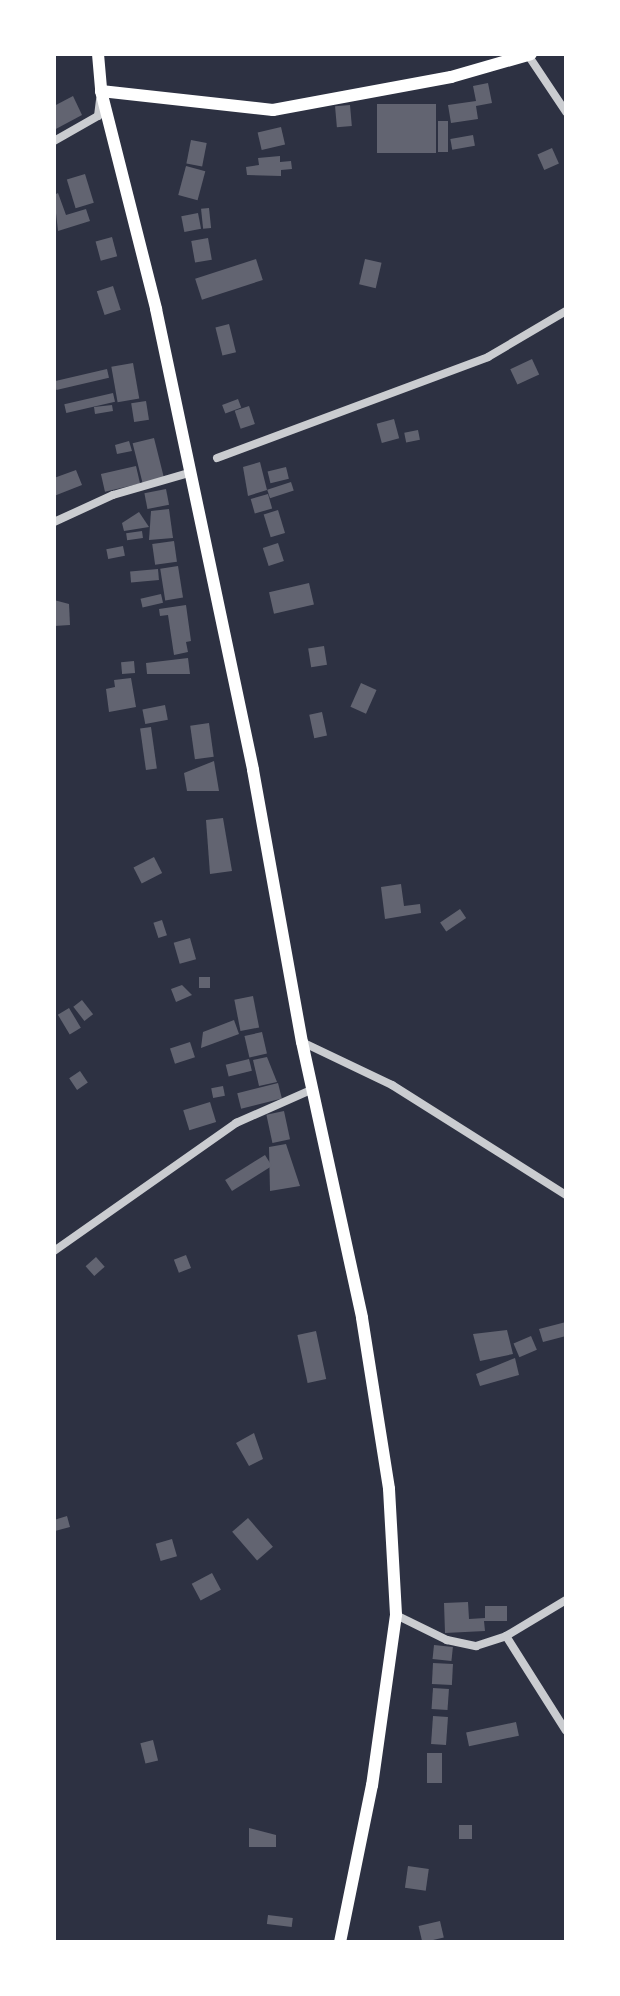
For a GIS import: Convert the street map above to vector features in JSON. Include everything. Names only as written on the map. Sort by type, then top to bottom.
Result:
[{"type":"main road","points":[[98,54],[101,91],[192,472],[302,1042],[378,1406],[396,1615],[372,1785],[340,1942]]},
{"type":"main road","points":[[101,91],[273,110],[451,77],[529,55]]},
{"type":"street","points":[[529,55],[566,112]]},
{"type":"street","points":[[54,141],[98,116],[101,91]]},
{"type":"street","points":[[217,458],[488,357],[566,311]]},
{"type":"street","points":[[54,522],[113,495],[192,472]]},
{"type":"street","points":[[302,1042],[392,1085],[566,1195]]},
{"type":"street","points":[[54,1251],[236,1123],[314,1088]]},
{"type":"street","points":[[396,1615],[447,1640],[476,1646],[506,1636],[566,1600]]},
{"type":"street","points":[[506,1636],[566,1731]]},
{"type":"building","points":[[488,83],[492,103],[476,106],[478,119],[451,123],[448,105],[476,101],[473,86]]},
{"type":"building","points":[[73,96],[82,115],[54,130],[54,106]]},
{"type":"building","points":[[377,104],[436,104],[436,153],[377,153]]},
{"type":"building","points":[[350,105],[352,126],[337,127],[335,106]]},
{"type":"building","points":[[438,121],[448,121],[448,152],[438,152]]},
{"type":"building","points":[[281,127],[285,145],[262,150],[258,132]]},
{"type":"building","points":[[473,135],[475,146],[452,150],[450,139]]},
{"type":"building","points":[[191,140],[207,143],[202,167],[186,164]]},
{"type":"building","points":[[552,148],[559,164],[544,170],[537,155]]},
{"type":"building","points":[[280,156],[280,162],[291,161],[292,169],[281,170],[281,176],[247,175],[246,167],[259,165],[258,158]]},
{"type":"building","points":[[186,166],[205,171],[198,200],[178,195]]},
{"type":"building","points":[[85,174],[94,203],[76,208],[67,180]]},
{"type":"building","points":[[58,193],[66,215],[86,209],[90,221],[58,231],[54,195]]},
{"type":"building","points":[[209,208],[211,228],[203,229],[201,209]]},
{"type":"building","points":[[198,213],[201,229],[184,232],[181,216]]},
{"type":"building","points":[[112,237],[117,256],[101,261],[96,241]]},
{"type":"building","points":[[208,238],[212,260],[195,263],[191,241]]},
{"type":"building","points":[[256,259],[263,280],[202,300],[195,279]]},
{"type":"building","points":[[365,259],[382,263],[376,288],[359,284]]},
{"type":"building","points":[[113,286],[121,310],[105,315],[97,291]]},
{"type":"building","points":[[229,324],[236,352],[222,356],[215,327]]},
{"type":"building","points":[[532,359],[539,374],[517,385],[510,369]]},
{"type":"building","points":[[133,363],[139,398],[118,402],[111,367]]},
{"type":"building","points":[[107,369],[109,378],[56,390],[54,381]]},
{"type":"building","points":[[113,393],[115,402],[66,413],[64,404]]},
{"type":"building","points":[[238,399],[241,407],[225,413],[222,405]]},
{"type":"building","points":[[146,401],[149,420],[134,422],[131,403]]},
{"type":"building","points":[[112,405],[113,411],[95,414],[94,407]]},
{"type":"building","points":[[249,406],[255,424],[241,429],[235,411]]},
{"type":"building","points":[[394,419],[399,438],[382,443],[377,424]]},
{"type":"building","points":[[418,430],[420,440],[406,442],[404,433]]},
{"type":"building","points":[[154,438],[164,478],[143,483],[133,443]]},
{"type":"building","points":[[129,441],[132,451],[117,454],[115,445]]},
{"type":"building","points":[[260,462],[267,490],[248,496],[243,467]]},
{"type":"building","points":[[136,466],[140,484],[105,492],[101,474]]},
{"type":"building","points":[[286,467],[289,479],[270,483],[268,472]]},
{"type":"building","points":[[76,470],[82,485],[54,496],[54,478]]},
{"type":"building","points":[[291,482],[294,491],[270,498],[267,490]]},
{"type":"building","points":[[166,489],[169,505],[147,509],[144,493]]},
{"type":"building","points":[[268,494],[272,508],[255,513],[251,499]]},
{"type":"building","points":[[169,509],[173,538],[149,540],[151,511]]},
{"type":"building","points":[[278,510],[285,533],[271,537],[264,514]]},
{"type":"building","points":[[139,512],[149,527],[124,531],[122,523]]},
{"type":"building","points":[[142,531],[143,538],[127,540],[126,533]]},
{"type":"building","points":[[174,541],[177,562],[155,565],[152,544]]},
{"type":"building","points":[[278,543],[284,561],[269,566],[263,548]]},
{"type":"building","points":[[123,546],[125,556],[108,559],[106,549]]},
{"type":"building","points":[[178,566],[183,598],[165,600],[160,569]]},
{"type":"building","points":[[158,569],[159,580],[131,582],[130,571]]},
{"type":"building","points":[[309,583],[314,604],[274,614],[269,592]]},
{"type":"building","points":[[161,594],[163,603],[143,607],[141,599]]},
{"type":"building","points":[[54,600],[69,604],[70,625],[54,626]]},
{"type":"building","points":[[186,605],[191,641],[186,642],[188,652],[174,655],[168,615],[160,616],[159,609]]},
{"type":"building","points":[[324,646],[327,665],[311,667],[308,649]]},
{"type":"building","points":[[188,658],[190,674],[147,674],[146,663]]},
{"type":"building","points":[[134,661],[135,673],[122,674],[121,662]]},
{"type":"building","points":[[131,678],[136,707],[109,712],[106,689],[115,687],[114,680]]},
{"type":"building","points":[[361,683],[377,690],[366,714],[350,707]]},
{"type":"building","points":[[165,705],[168,720],[145,724],[142,709]]},
{"type":"building","points":[[322,712],[327,735],[314,738],[309,715]]},
{"type":"building","points":[[209,723],[214,757],[195,759],[190,726]]},
{"type":"building","points":[[151,727],[157,769],[146,770],[140,729]]},
{"type":"building","points":[[214,761],[219,791],[187,791],[184,773]]},
{"type":"building","points":[[223,818],[232,871],[210,874],[206,820]]},
{"type":"building","points":[[154,857],[162,873],[142,883],[134,867]]},
{"type":"building","points":[[401,884],[404,906],[420,904],[421,913],[385,919],[381,887]]},
{"type":"building","points":[[460,909],[466,918],[446,932],[440,922]]},
{"type":"building","points":[[162,920],[167,935],[158,938],[153,923]]},
{"type":"building","points":[[190,938],[196,959],[180,964],[174,943]]},
{"type":"building","points":[[199,977],[210,977],[210,988],[199,988]]},
{"type":"building","points":[[182,985],[192,995],[176,1002],[171,989]]},
{"type":"building","points":[[253,996],[259,1027],[240,1031],[234,1000]]},
{"type":"building","points":[[82,1000],[93,1014],[84,1021],[73,1007]]},
{"type":"building","points":[[69,1008],[81,1028],[70,1034],[58,1015]]},
{"type":"building","points":[[234,1020],[239,1034],[201,1048],[203,1032]]},
{"type":"building","points":[[262,1032],[267,1053],[249,1057],[244,1036]]},
{"type":"building","points":[[190,1042],[195,1057],[175,1064],[170,1048]]},
{"type":"building","points":[[267,1057],[277,1082],[259,1086],[253,1060]]},
{"type":"building","points":[[249,1059],[252,1071],[229,1076],[226,1065]]},
{"type":"building","points":[[80,1071],[88,1083],[77,1090],[69,1078]]},
{"type":"building","points":[[278,1083],[282,1099],[241,1109],[237,1093]]},
{"type":"building","points":[[223,1086],[225,1096],[213,1098],[211,1088]]},
{"type":"building","points":[[210,1102],[216,1122],[189,1130],[183,1110]]},
{"type":"building","points":[[284,1111],[290,1139],[272,1143],[266,1115]]},
{"type":"building","points":[[286,1144],[300,1186],[270,1191],[269,1147]]},
{"type":"building","points":[[265,1155],[272,1166],[232,1191],[225,1180]]},
{"type":"building","points":[[186,1255],[191,1268],[179,1273],[174,1260]]},
{"type":"building","points":[[96,1257],[105,1267],[94,1276],[86,1266]]},
{"type":"building","points":[[566,1322],[566,1336],[543,1342],[539,1329]]},
{"type":"building","points":[[507,1330],[513,1354],[480,1361],[473,1334]]},
{"type":"building","points":[[316,1331],[326,1379],[308,1383],[297,1335]]},
{"type":"building","points":[[531,1336],[537,1350],[519,1357],[514,1343]]},
{"type":"building","points":[[515,1358],[519,1375],[480,1386],[476,1374]]},
{"type":"building","points":[[254,1433],[263,1459],[249,1466],[236,1443]]},
{"type":"building","points":[[67,1516],[70,1527],[55,1531],[54,1520]]},
{"type":"building","points":[[248,1518],[273,1547],[257,1560],[232,1532]]},
{"type":"building","points":[[172,1539],[177,1556],[161,1561],[156,1544]]},
{"type":"building","points":[[212,1573],[221,1590],[201,1601],[192,1584]]},
{"type":"building","points":[[468,1602],[469,1619],[485,1618],[485,1606],[507,1606],[507,1621],[484,1621],[485,1631],[445,1633],[444,1603]]},
{"type":"building","points":[[434,1645],[453,1647],[451,1661],[433,1659]]},
{"type":"building","points":[[433,1663],[453,1664],[452,1685],[432,1684]]},
{"type":"building","points":[[433,1688],[449,1689],[447,1710],[432,1709]]},
{"type":"building","points":[[433,1716],[448,1717],[446,1745],[431,1744]]},
{"type":"building","points":[[516,1722],[519,1736],[469,1746],[466,1733]]},
{"type":"building","points":[[153,1740],[158,1760],[145,1764],[140,1743]]},
{"type":"building","points":[[427,1753],[442,1753],[442,1783],[427,1783]]},
{"type":"building","points":[[459,1825],[472,1825],[472,1839],[459,1839]]},
{"type":"building","points":[[249,1828],[276,1835],[276,1847],[249,1847]]},
{"type":"building","points":[[408,1866],[429,1869],[426,1891],[405,1888]]},
{"type":"building","points":[[268,1915],[293,1918],[292,1927],[267,1924]]},
{"type":"building","points":[[440,1921],[444,1938],[422,1942],[419,1926]]}]
